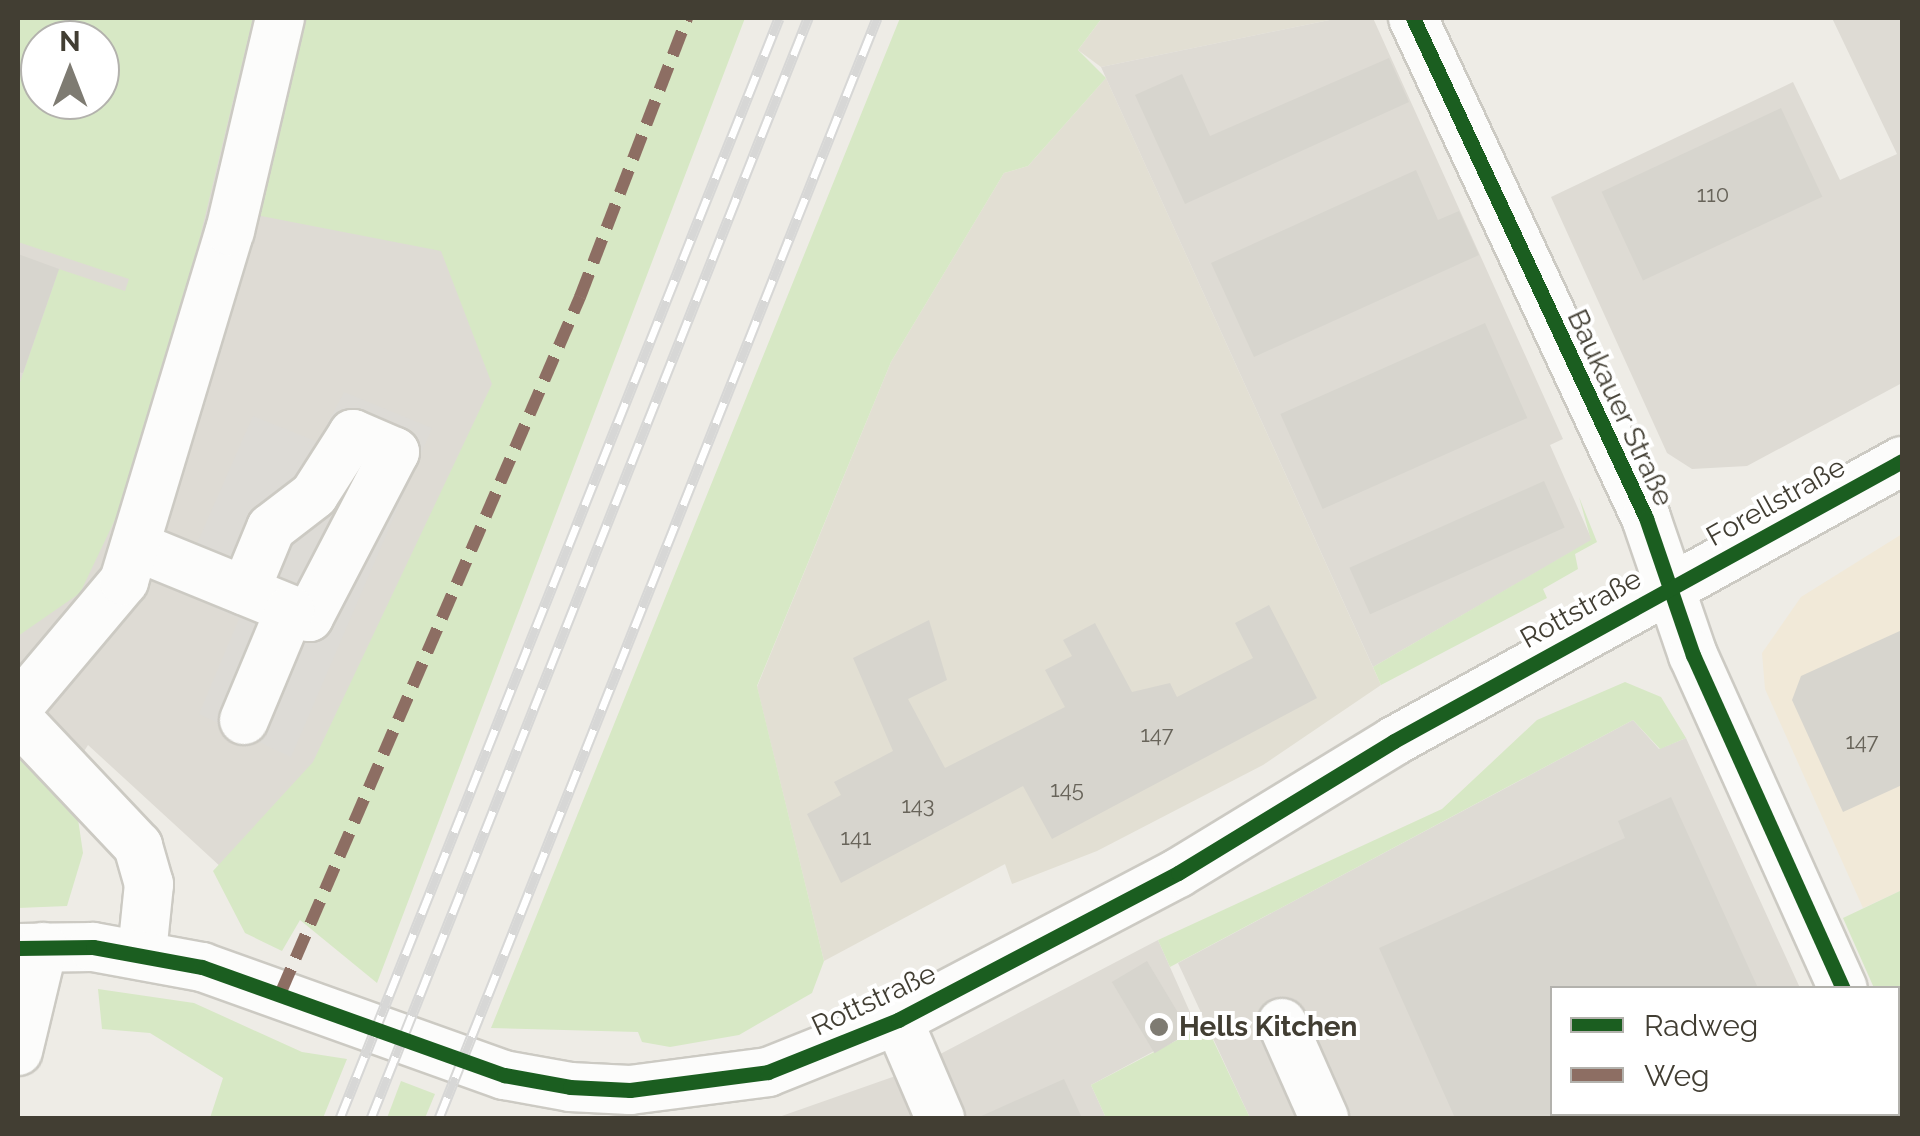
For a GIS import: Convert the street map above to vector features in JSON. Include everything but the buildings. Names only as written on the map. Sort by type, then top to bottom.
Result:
[{"type":"street","points":[[18,707],[124,581],[230,230],[280,18]]},
{"type":"street","name":"Baukauer Straße","points":[[1413,18],[1672,586],[1693,655],[1842,986]]},
{"type":"street","points":[[134,546],[309,618],[394,452],[353,434],[314,495],[271,528],[245,591]]},
{"type":"street","name":"Forellstraße","points":[[1672,586],[1902,461]]},
{"type":"street","name":"Rottstraße","points":[[30,948],[142,954],[281,992],[504,1075],[627,1104],[768,1072],[898,1020],[1178,873],[1672,586]]},
{"type":"street","points":[[244,720],[290,610]]},
{"type":"street","points":[[18,719],[138,846],[149,884],[142,954]]},
{"type":"street","points":[[18,1051],[30,948]]},
{"type":"street","points":[[898,1020],[940,1118]]},
{"type":"street","points":[[1282,1023],[1324,1118]]},
{"type":"shaded area","points":[[18,18],[657,18],[293,852],[234,879],[88,745],[73,769],[18,798]]},
{"type":"shaded area","points":[[1102,18],[1339,18],[1101,67],[1078,50]]},
{"type":"shaded area","points":[[1339,18],[1373,18],[1563,439],[1550,445],[1592,540],[1373,667],[1101,67]]},
{"type":"shaded area","points":[[1832,18],[1902,18],[1902,383],[1747,466],[1692,469],[1667,453],[1551,197],[1793,82],[1840,180],[1897,154]]},
{"type":"shaded area","points":[[1106,78],[1381,685],[1263,765],[1097,851],[1012,884],[1005,864],[824,961],[757,687],[891,362],[1004,173],[1028,166]]},
{"type":"shaded area","points":[[344,392],[432,428],[291,757],[199,714],[239,619],[177,589],[253,416],[318,442]]},
{"type":"shaded area","points":[[1902,534],[1902,890],[1863,908],[1765,689],[1762,653],[1801,597]]},
{"type":"shaded area","points":[[1633,720],[1659,749],[1686,738],[1799,986],[1550,986],[1550,1116],[1859,1118],[1250,1118],[1178,963]]},
{"type":"shaded area","points":[[1158,940],[1197,1028],[1091,1085],[1106,1118],[776,1118],[904,1073]]},
{"type":"green space","points":[[18,18],[253,18],[186,295],[122,505],[80,593],[18,636],[18,388],[59,269],[125,291],[129,279],[18,242]]},
{"type":"green space","points":[[298,18],[745,18],[377,983],[300,920],[282,951],[245,933],[213,871],[313,762],[492,384],[441,251],[256,215]]},
{"type":"green space","points":[[900,18],[1102,18],[1078,50],[1106,78],[1028,166],[1004,173],[891,362],[757,686],[824,961],[812,993],[739,1035],[670,1047],[642,1042],[638,1032],[491,1028]]},
{"type":"green space","points":[[1579,497],[1597,542],[1575,554],[1578,569],[1543,589],[1547,598],[1381,685],[1373,667],[1591,540]]},
{"type":"green space","points":[[1625,682],[1661,697],[1686,738],[1660,749],[1633,720],[1170,967],[1158,940],[1442,809],[1537,720]]},
{"type":"green space","points":[[18,755],[57,783],[78,819],[83,853],[67,906],[18,908]]},
{"type":"green space","points":[[1902,890],[1900,1010],[1900,986],[1873,986],[1843,918]]},
{"type":"green space","points":[[98,989],[194,1003],[302,1052],[347,1059],[323,1118],[210,1118],[223,1078],[150,1033],[102,1029]]},
{"type":"green space","points":[[1206,1025],[1250,1118],[1106,1118],[1091,1085]]},
{"type":"green space","points":[[401,1081],[435,1094],[425,1118],[387,1118]]},
{"type":"railway","points":[[340,1118],[779,18]]},
{"type":"railway","points":[[371,1118],[808,18]]},
{"type":"railway","points":[[439,1118],[877,18]]},
{"type":"marked path","points":[[281,992],[580,297],[687,18]]},
{"type":"cycle path","points":[[1413,18],[1646,518],[1693,655],[1842,986]]},
{"type":"cycle path","points":[[18,948],[93,947],[202,967],[504,1075],[570,1087],[630,1090],[768,1072],[898,1020],[1178,873],[1394,741],[1902,461]]},
{"type":"place","name":"Hells Kitchen","points":[[1159,1027]]}]
